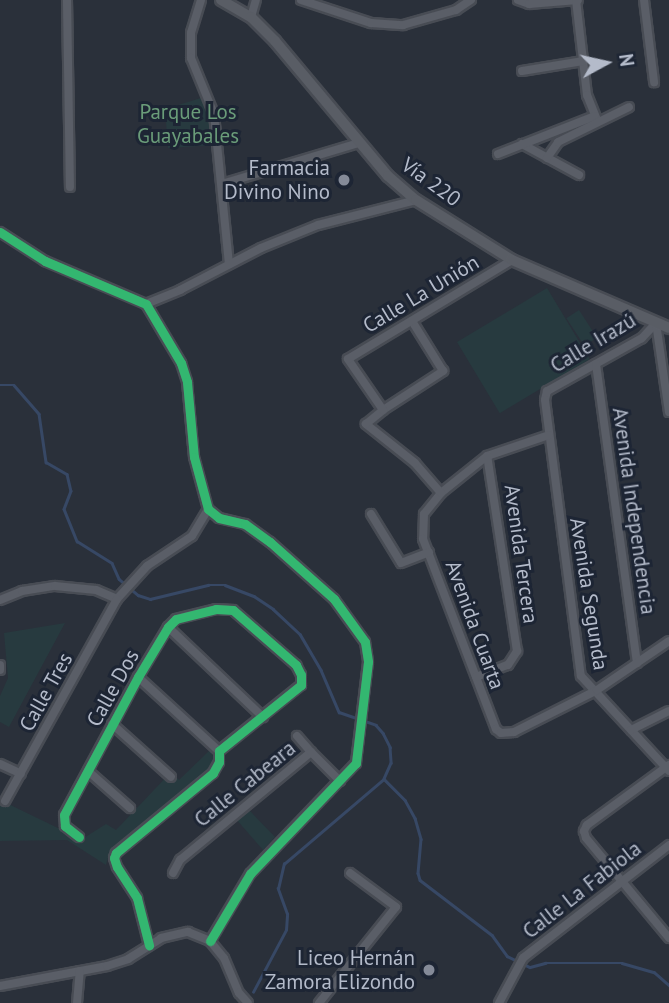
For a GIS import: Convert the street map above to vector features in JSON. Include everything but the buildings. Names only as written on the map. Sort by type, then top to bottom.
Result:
[{"type":"main road","name":"Vía 220","points":[[221,0],[251,17],[275,41],[388,176],[416,200],[512,260],[669,328]]},
{"type":"street","points":[[67,0],[70,187]]},
{"type":"street","points":[[201,0],[191,33],[191,58],[193,69],[214,114],[229,264]]},
{"type":"street","points":[[251,17],[256,0]]},
{"type":"street","points":[[301,0],[372,23],[404,25],[456,10],[471,0]]},
{"type":"street","points":[[518,0],[529,4],[577,0],[587,95],[596,119]]},
{"type":"street","points":[[644,0],[654,82]]},
{"type":"street","points":[[522,71],[583,61]]},
{"type":"street","points":[[498,154],[629,107]]},
{"type":"street","points":[[547,158],[558,142],[596,119]]},
{"type":"street","points":[[222,184],[359,143]]},
{"type":"street","points":[[522,144],[579,175]]},
{"type":"street","points":[[146,304],[318,225],[416,200]]},
{"type":"street","points":[[0,232],[45,261],[146,304],[184,372],[194,457],[208,509],[219,518],[245,524],[270,542],[334,598],[365,642],[368,662],[356,762],[250,874],[210,941]]},
{"type":"street","name":"Calle La Unión","points":[[383,411],[348,359],[512,260]]},
{"type":"street","points":[[412,321],[443,371],[366,424],[415,463],[441,493],[487,456],[549,435]]},
{"type":"street","points":[[656,324],[669,412]]},
{"type":"street","name":"Calle Irazú","points":[[547,391],[642,338],[656,324]]},
{"type":"street","name":"Avenida Independencia","points":[[596,364],[637,663]]},
{"type":"street","name":"Avenida Segunda","points":[[547,391],[545,401],[579,670],[586,683],[597,691],[668,767]]},
{"type":"street","name":"Avenida Tercera","points":[[476,677],[508,664],[516,657],[487,456]]},
{"type":"street","name":"Avenida Cuarta","points":[[441,493],[424,514],[422,526],[429,552],[496,729],[501,733],[514,733],[597,691]]},
{"type":"street","name":"Calle Tres","points":[[5,801],[117,599],[158,557],[177,549],[192,536],[208,509]]},
{"type":"street","points":[[371,514],[401,562],[429,552]]},
{"type":"street","points":[[0,600],[22,591],[55,586],[96,590],[117,599]]},
{"type":"street","points":[[149,946],[137,898],[114,858],[116,853],[214,773],[219,751],[262,717],[301,685],[302,675],[296,665],[233,610],[224,608],[176,619],[168,627],[262,717]]},
{"type":"street","name":"Calle Dos","points":[[79,837],[62,820],[112,724],[168,627]]},
{"type":"street","points":[[597,691],[669,641]]},
{"type":"street","points":[[138,677],[219,751]]},
{"type":"street","points":[[631,730],[669,711]]},
{"type":"street","points":[[112,724],[171,777]]},
{"type":"street","points":[[297,736],[311,752]]},
{"type":"street","name":"Calle Cabeara","points":[[173,873],[180,860],[311,752],[340,781]]},
{"type":"street","points":[[0,764],[21,774]]},
{"type":"street","points":[[668,767],[587,825],[584,831],[586,838],[669,938]]},
{"type":"street","points":[[88,771],[130,808]]},
{"type":"street","name":"Calle La Fabiola","points":[[499,1003],[523,958],[669,845]]},
{"type":"street","points":[[319,1003],[396,907],[351,873]]},
{"type":"street","points":[[0,986],[128,959],[161,938],[188,932],[210,941],[224,958],[239,993],[248,1003]]},
{"type":"street","points":[[77,1003],[80,971]]},
{"type":"green space","name":"Parque Los Guayabales","points":[[201,98],[209,111],[215,145],[168,148],[165,109]]},
{"type":"green space","points":[[547,288],[590,359],[500,413],[457,342]]},
{"type":"green space","points":[[579,310],[597,338],[584,346],[566,318]]},
{"type":"green space","points":[[65,623],[9,727],[0,722],[0,696],[8,678],[4,633]]},
{"type":"green space","points":[[210,750],[216,761],[210,772],[109,854],[106,865],[67,840],[0,841],[0,800],[62,830],[76,843],[106,824],[116,830],[171,772],[179,780]]},
{"type":"green space","points":[[248,809],[275,837],[263,850],[236,819]]},
{"type":"waterway","points":[[0,385],[14,385],[39,414],[46,462],[67,474],[71,491],[64,509],[77,541],[112,563],[119,579],[138,595],[150,599],[208,585],[225,585],[254,596],[273,609],[300,634],[321,670],[339,712],[376,725],[383,733],[390,747],[391,763],[384,779]]},
{"type":"waterway","points":[[384,779],[405,800],[415,818],[421,839],[418,873],[420,880],[492,935],[507,956],[530,967],[545,963],[622,963],[654,972],[669,985]]},
{"type":"waterway","points":[[253,992],[286,930],[287,914],[278,889],[284,864],[384,779]]},
{"type":"cycle path","points":[[0,232],[45,261],[146,304],[181,363],[187,382],[194,457],[208,509],[219,518],[245,524],[270,542],[334,599],[365,642],[368,662],[356,763],[250,874],[210,941]]},
{"type":"cycle path","points":[[79,837],[65,826],[64,815],[138,677],[168,627],[176,619],[216,609],[233,610],[296,665],[301,675],[301,685],[219,751],[219,762],[213,773],[116,853],[114,858],[117,867],[137,898],[149,945]]},
{"type":"place","name":"Farmacia Divino Nino","points":[[344,180]]},
{"type":"place","name":"Liceo Hernán Zamora Elizondo","points":[[429,970]]}]
